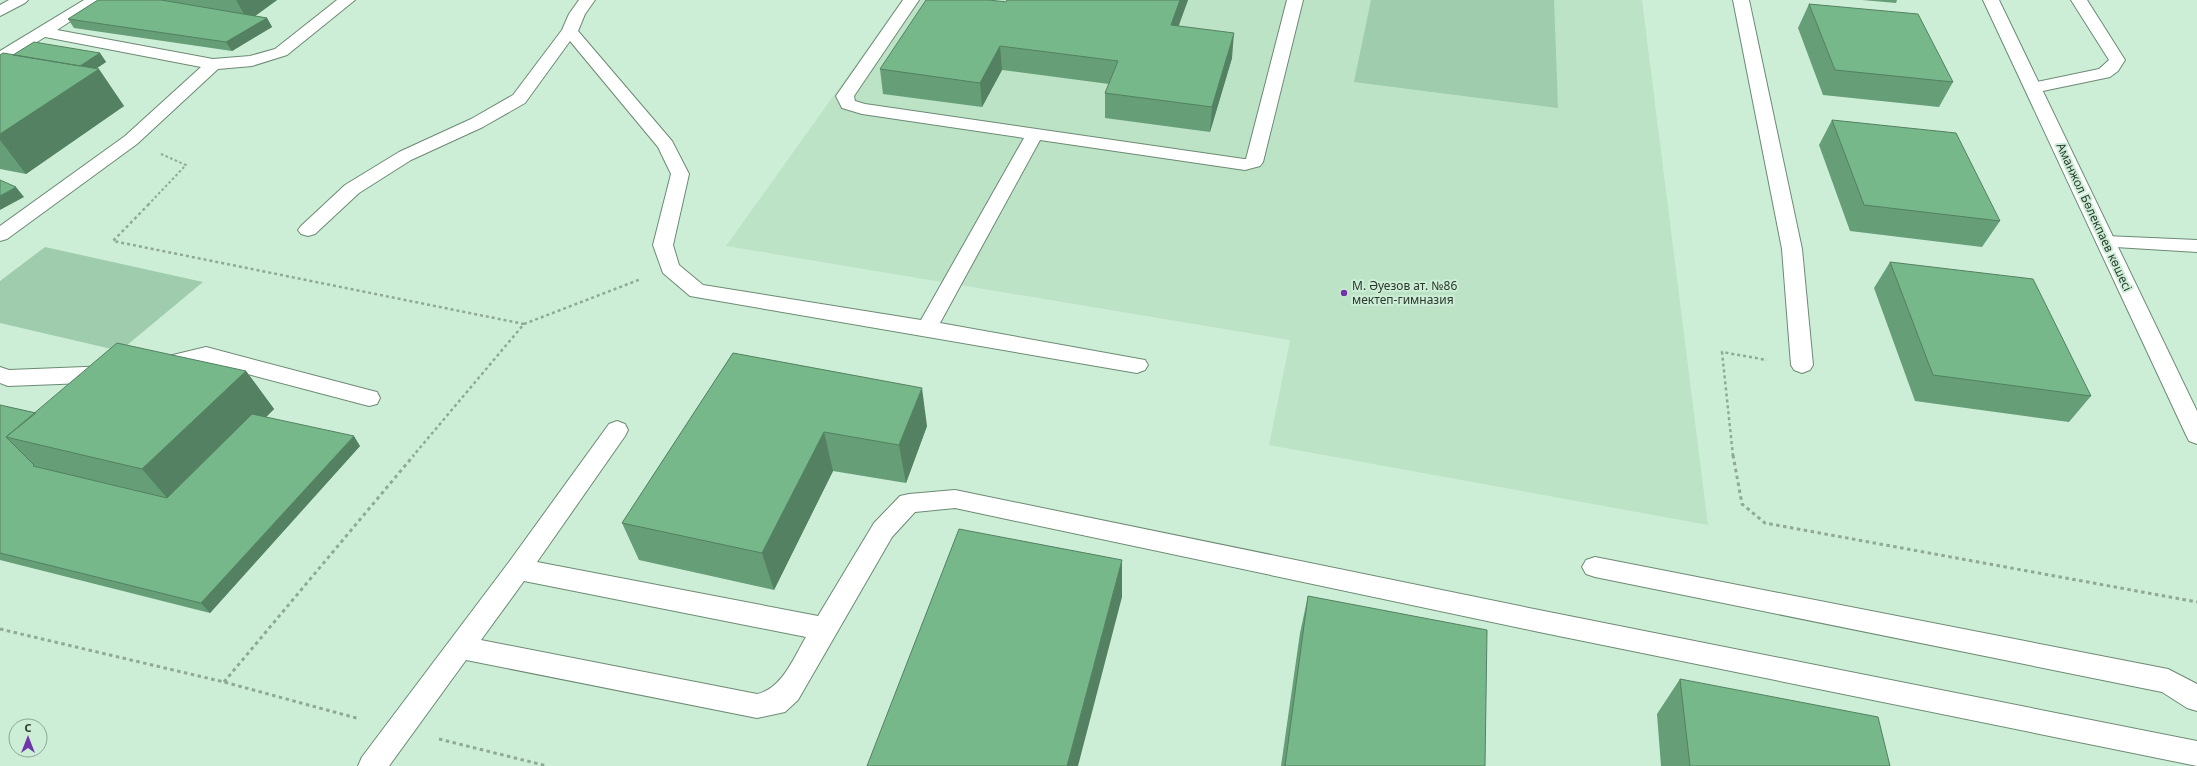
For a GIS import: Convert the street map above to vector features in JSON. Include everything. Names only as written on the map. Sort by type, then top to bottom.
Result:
[{"type":"street","points":[[0,11],[20,0]]},
{"type":"street","points":[[0,58],[95,0]]},
{"type":"street","points":[[43,32],[213,64],[252,61],[281,52],[347,0]]},
{"type":"street","points":[[308,230],[352,189],[405,156],[477,123],[519,99],[570,31],[577,14],[587,0]]},
{"type":"street","points":[[911,0],[845,96],[848,104],[862,109],[1238,164],[1251,164],[1254,162],[1295,0]]},
{"type":"street","points":[[1741,0],[1792,249],[1802,365]]},
{"type":"street","name":"Аманжол Бөлекпаев көшесі","points":[[1991,0],[2197,435]]},
{"type":"street","points":[[2033,88],[2104,73],[2112,67],[2117,60],[2079,0]]},
{"type":"street","points":[[570,31],[666,145],[680,174],[663,245],[670,268],[697,292],[927,328],[1137,365]]},
{"type":"street","points":[[0,235],[131,140],[213,64]]},
{"type":"street","points":[[927,328],[1034,135]]},
{"type":"street","points":[[2106,242],[2197,246]]},
{"type":"street","points":[[0,375],[8,378],[118,374],[206,355],[369,398]]},
{"type":"street","points":[[372,766],[518,569],[617,430]]},
{"type":"street","points":[[459,647],[757,706],[775,703],[788,691],[883,530],[909,503],[955,499],[1539,621],[2197,754]]},
{"type":"street","points":[[1594,566],[2168,681],[2197,699]]},
{"type":"street","points":[[518,569],[825,629]]},
{"type":"path","points":[[524,324],[670,268]]},
{"type":"path","points":[[1802,365],[1722,352],[1735,473],[1742,504],[1765,523],[2197,602]]},
{"type":"path","points":[[0,628],[224,682],[399,729],[547,766]]},
{"type":"shaded area","name":"М. Әуезов ат. №86 мектеп-гимназия","points":[[902,0],[1642,0],[1708,525],[1269,445],[1290,340],[726,246]]},
{"type":"shaded area","points":[[1371,0],[1554,0],[1558,108],[1354,82]]},
{"type":"shaded area","points":[[45,247],[203,282],[120,351],[0,323],[0,281]]},
{"type":"building","points":[[98,0],[161,0],[267,18],[226,42],[68,19]]},
{"type":"building","points":[[926,0],[989,0],[1006,2],[1007,0],[1180,0],[1171,25],[1234,33],[1212,107],[1105,93],[1118,61],[1000,46],[980,83],[880,69]]},
{"type":"building","points":[[1809,4],[1918,14],[1953,82],[1835,70]]},
{"type":"building","points":[[34,42],[100,53],[80,66],[13,55]]},
{"type":"building","points":[[3,53],[99,69],[0,134],[0,55]]},
{"type":"building","points":[[1832,120],[1956,133],[2000,221],[1864,205]]},
{"type":"building","points":[[0,180],[16,187],[0,196]]},
{"type":"building","points":[[1890,262],[2033,279],[2091,396],[1933,375]]},
{"type":"building","points":[[117,343],[246,371],[142,469],[6,437]]},
{"type":"building","points":[[733,353],[922,388],[899,445],[824,432],[762,553],[622,523]]},
{"type":"building","points":[[0,405],[36,413],[6,437],[34,465],[33,466],[167,498],[252,414],[354,436],[201,603],[0,553]]},
{"type":"building","points":[[959,529],[1122,560],[1067,766],[867,766]]},
{"type":"building","points":[[1308,596],[1487,630],[1485,766],[1285,766]]},
{"type":"building","points":[[1680,679],[1878,717],[1890,766],[1690,766]]},
{"type":"place","name":"М. Әуезов ат. №86 мектеп-гимназия","points":[[1344,293]]}]
